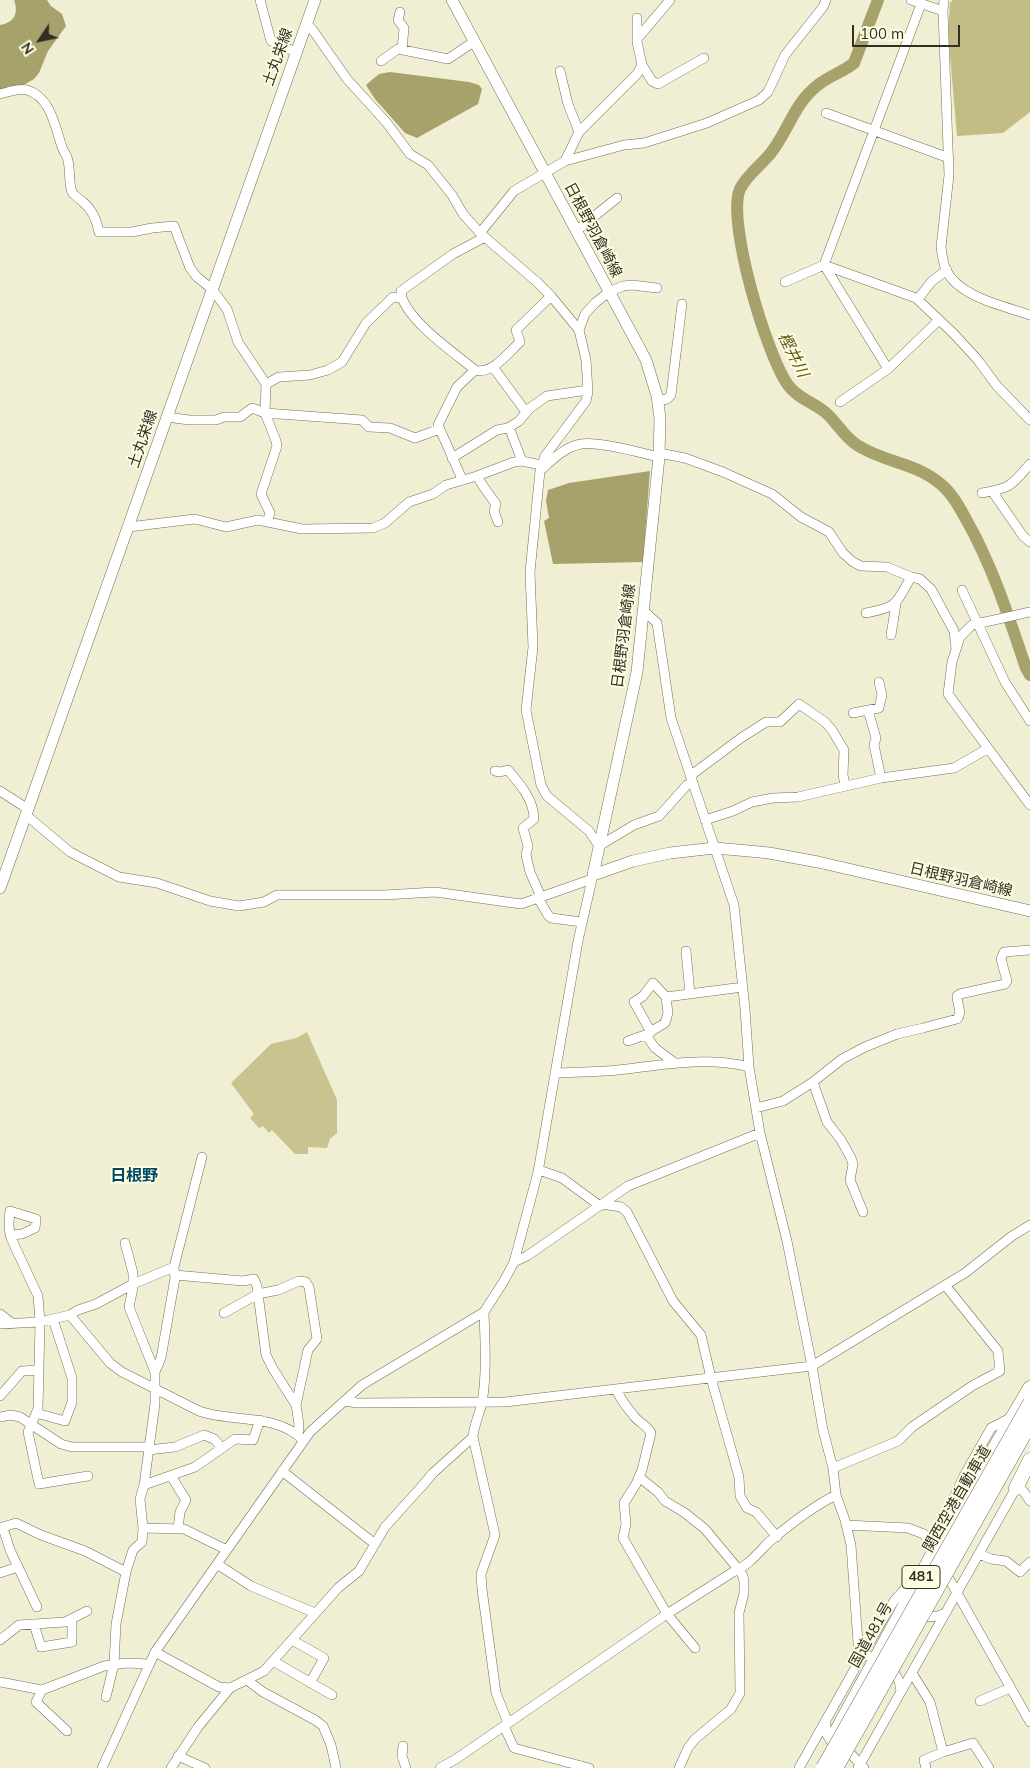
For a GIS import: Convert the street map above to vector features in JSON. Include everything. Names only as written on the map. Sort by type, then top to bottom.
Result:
[{"type":"highway","name":"国道481号","points":[[816,1768],[831,1741],[870,1657],[901,1613],[933,1550],[1030,1388]]},
{"type":"highway","name":"関西空港自動車道","points":[[823,1768],[1030,1403]]},
{"type":"highway","name":"関西空港自動車道","points":[[836,1768],[1030,1424]]},
{"type":"highway","name":"481","points":[[840,1768],[1030,1435]]},
{"type":"highway","points":[[1016,1487],[1030,1460]]},
{"type":"main road","name":"土丸栄線","points":[[0,888],[315,0]]},
{"type":"main road","name":"日根野羽倉崎線","points":[[452,0],[646,360],[658,401],[660,418],[659,455],[637,672],[593,877]]},
{"type":"main road","name":"日根野羽倉崎線","points":[[593,877],[633,861],[670,853],[715,848],[769,852],[1030,911]]},
{"type":"street","points":[[260,0],[271,41],[296,52]]},
{"type":"street","points":[[637,39],[670,0]]},
{"type":"street","points":[[551,296],[516,330],[520,342],[493,367],[482,372],[475,370],[437,340],[405,307],[401,291],[482,235],[514,191],[544,172],[565,161],[624,145],[644,144],[707,123],[759,100],[768,92],[785,55],[823,7],[826,0]]},
{"type":"street","points":[[911,0],[943,11]]},
{"type":"street","points":[[944,0],[949,175],[940,247],[946,270],[964,290],[1030,315]]},
{"type":"street","points":[[824,265],[920,4]]},
{"type":"street","points":[[400,12],[398,20],[404,28],[402,50]]},
{"type":"street","points":[[637,18],[637,39],[642,65],[652,81],[658,84],[704,58]]},
{"type":"street","points":[[306,24],[312,29],[347,79],[386,122],[410,154],[428,165],[452,195],[463,214],[482,235],[537,282],[579,330],[586,360],[588,390],[586,402],[545,456],[541,468],[530,572],[533,647],[526,710],[541,785],[547,796],[589,831],[599,846],[634,825],[659,816],[691,779],[741,738],[766,722],[780,722],[799,704],[825,722],[844,750],[843,775],[845,785]]},
{"type":"street","points":[[381,60],[398,49],[448,59],[475,41]]},
{"type":"street","points":[[565,161],[579,132],[636,74],[642,65]]},
{"type":"street","points":[[560,71],[568,104],[579,132]]},
{"type":"street","points":[[0,94],[26,90],[36,95],[44,103],[58,130],[62,148],[67,157],[72,190],[75,197],[84,202],[89,208],[99,232],[132,232],[174,226],[190,268],[197,278],[212,289],[227,309],[238,342],[266,384],[265,413],[277,446],[261,494],[270,513],[267,522]]},
{"type":"street","points":[[826,113],[949,158]]},
{"type":"street","points":[[576,231],[617,198]]},
{"type":"street","points":[[824,265],[888,369]]},
{"type":"street","points":[[785,282],[824,265],[918,299],[977,359],[997,386],[1030,420]]},
{"type":"street","points":[[918,299],[932,281],[946,270]]},
{"type":"street","points":[[579,330],[585,314],[594,303],[609,292],[622,286],[632,285],[657,288]]},
{"type":"street","points":[[266,384],[279,377],[310,375],[328,370],[342,362],[366,322],[393,297],[402,298]]},
{"type":"street","points":[[658,401],[667,399],[670,396],[682,304]]},
{"type":"street","points":[[840,402],[888,369],[939,320]]},
{"type":"street","points":[[493,367],[526,412]]},
{"type":"street","points":[[462,479],[438,424],[457,387],[475,370]]},
{"type":"street","points":[[452,458],[497,430],[509,427],[519,421],[526,412],[547,396],[588,390]]},
{"type":"street","points":[[167,417],[190,420],[216,420],[224,417],[240,417],[252,408],[265,413],[362,420],[370,427],[390,428],[415,438],[440,429]]},
{"type":"street","points":[[509,427],[522,461]]},
{"type":"street","points":[[541,468],[560,452],[581,444],[598,445],[692,461],[723,472],[772,494],[801,517],[829,532],[852,562],[861,566],[887,567],[910,577],[920,579],[931,589],[954,630],[956,649]]},
{"type":"street","points":[[128,527],[196,519],[226,527],[258,520],[302,529],[373,528],[384,523],[409,502],[433,494],[446,485],[462,479],[477,476],[514,462],[522,461],[541,468]]},
{"type":"street","points":[[1030,464],[1011,485],[987,492],[1030,542]]},
{"type":"street","points":[[477,476],[496,504],[494,511],[498,522]]},
{"type":"street","points":[[891,635],[896,604],[910,577]]},
{"type":"street","points":[[962,590],[1005,682],[1030,721]]},
{"type":"street","points":[[866,613],[886,609],[896,604]]},
{"type":"street","points":[[643,610],[657,623],[671,718],[734,905],[749,1067],[760,1133],[787,1242],[823,1430],[833,1468],[836,1495],[846,1525],[850,1545],[858,1644],[870,1657],[894,1672],[899,1681],[901,1691]]},
{"type":"street","points":[[1030,612],[972,625],[960,637],[952,662],[948,694],[1030,805]]},
{"type":"street","points":[[853,713],[879,708],[882,695],[880,682]]},
{"type":"street","points":[[868,710],[876,738],[874,745],[881,778]]},
{"type":"street","points":[[705,820],[733,811],[752,802],[774,798],[798,797],[881,778],[954,768],[987,749]]},
{"type":"street","points":[[495,771],[508,770],[520,784],[531,804],[534,819],[523,828],[528,846],[526,855],[530,872],[548,915],[551,918],[582,922]]},
{"type":"street","points":[[0,791],[27,812],[70,852],[119,877],[157,883],[210,901],[240,906],[264,902],[277,895],[384,895],[434,892],[521,904],[593,877]]},
{"type":"street","points":[[531,804],[547,796]]},
{"type":"street","points":[[102,1768],[155,1652],[282,1471],[301,1438],[362,1385],[484,1312],[493,1300],[514,1262],[539,1170],[582,922],[593,877]]},
{"type":"street","points":[[756,1108],[783,1101],[813,1082],[842,1059],[865,1047],[897,1034],[957,1018],[961,1011],[957,1003],[957,996],[1005,984],[1008,981],[1001,959],[1004,952],[1030,950]]},
{"type":"street","points":[[686,951],[690,994]]},
{"type":"street","points":[[628,1041],[649,1033],[665,1024],[668,1013],[666,996],[653,983],[643,996],[634,1002],[649,1033],[654,1048],[675,1063]]},
{"type":"street","points":[[666,996],[743,987]]},
{"type":"street","points":[[556,1073],[722,1061],[749,1067]]},
{"type":"street","points":[[813,1082],[827,1122],[841,1140],[851,1158],[853,1164],[850,1180],[863,1212]]},
{"type":"street","points":[[514,1262],[527,1256],[628,1186],[760,1133]]},
{"type":"street","points":[[106,1697],[114,1664],[116,1624],[126,1572],[133,1550],[142,1542],[144,1528],[140,1499],[149,1449],[155,1372],[161,1358],[174,1271],[202,1158]]},
{"type":"street","points":[[539,1170],[562,1178],[601,1205],[621,1207],[627,1212],[673,1301],[701,1335],[711,1378],[739,1476],[740,1496],[747,1508],[756,1512],[776,1536]]},
{"type":"street","points":[[345,1401],[357,1403],[506,1402],[812,1366],[981,1262],[1012,1236],[1030,1225]]},
{"type":"street","points":[[10,1235],[38,1296],[40,1322],[36,1413],[28,1432],[39,1484],[88,1476]]},
{"type":"street","points":[[125,1243],[133,1273],[129,1307],[155,1372]]},
{"type":"street","points":[[0,1324],[40,1322],[70,1315],[96,1304],[133,1284],[174,1271],[243,1281],[254,1279],[258,1294],[266,1355],[296,1405]]},
{"type":"street","points":[[224,1313],[258,1294],[278,1290],[299,1280],[306,1282],[309,1287],[317,1340],[308,1350],[296,1405],[301,1438]]},
{"type":"street","points":[[833,1468],[898,1441],[912,1427],[972,1386],[1000,1371],[998,1351],[945,1285]]},
{"type":"street","points":[[484,1312],[485,1355],[482,1403],[473,1437],[495,1535],[481,1574],[496,1693],[514,1748],[589,1768]]},
{"type":"street","points":[[0,1314],[13,1324]]},
{"type":"street","points":[[70,1315],[110,1363],[122,1372],[210,1414],[260,1420],[301,1438]]},
{"type":"street","points":[[36,1413],[65,1421],[72,1402],[72,1378],[53,1319]]},
{"type":"street","points":[[0,1396],[22,1371],[39,1370]]},
{"type":"street","points":[[616,1390],[633,1416],[647,1426],[651,1432],[651,1438],[639,1478],[624,1503],[626,1524],[623,1538],[666,1614],[695,1648]]},
{"type":"street","points":[[0,1416],[11,1415],[20,1418],[61,1444],[72,1447],[149,1449],[175,1447],[204,1435],[214,1439],[222,1448]]},
{"type":"street","points":[[144,1485],[195,1467],[235,1440],[253,1440],[260,1420]]},
{"type":"street","points":[[171,1768],[198,1727],[230,1688],[264,1671],[273,1662],[338,1588],[358,1571],[385,1527],[433,1473],[473,1437]]},
{"type":"street","points":[[282,1471],[375,1544]]},
{"type":"street","points":[[171,1476],[186,1500],[180,1512],[178,1529]]},
{"type":"street","points":[[639,1478],[658,1492],[664,1501],[685,1513],[705,1529],[739,1570],[744,1582],[744,1593],[739,1613],[740,1693],[732,1709],[695,1739],[688,1748],[679,1768]]},
{"type":"street","points":[[826,1719],[826,1733],[831,1741],[849,1752],[861,1766],[1016,1487],[1024,1492],[1030,1502]]},
{"type":"street","points":[[440,1768],[666,1614],[739,1570],[796,1520],[836,1495]]},
{"type":"street","points":[[37,1608],[2,1528],[16,1522],[41,1535],[85,1551],[126,1572]]},
{"type":"street","points":[[846,1525],[908,1528],[924,1534],[1030,1722]]},
{"type":"street","points":[[144,1528],[184,1529],[227,1550]]},
{"type":"street","points":[[799,1768],[826,1719],[870,1657],[880,1624],[894,1601],[910,1583],[933,1550]]},
{"type":"street","points":[[979,1554],[991,1559],[1006,1561],[1020,1572],[1030,1562]]},
{"type":"street","points":[[217,1564],[251,1586],[315,1614]]},
{"type":"street","points":[[0,1573],[18,1567]]},
{"type":"street","points":[[0,1640],[19,1625],[65,1622],[87,1610]]},
{"type":"street","points":[[880,1624],[890,1617],[901,1613]]},
{"type":"street","points":[[926,1617],[946,1613]]},
{"type":"street","points":[[34,1624],[41,1647],[72,1642],[72,1619]]},
{"type":"street","points":[[292,1640],[324,1658],[310,1683]]},
{"type":"street","points":[[155,1652],[219,1686],[230,1688]]},
{"type":"street","points":[[273,1662],[332,1695]]},
{"type":"street","points":[[0,1682],[42,1690],[88,1670],[114,1664],[149,1664]]},
{"type":"street","points":[[912,1673],[930,1702],[942,1752]]},
{"type":"street","points":[[247,1680],[263,1692],[323,1726],[331,1745],[336,1768]]},
{"type":"street","points":[[980,1701],[1010,1688]]},
{"type":"street","points":[[42,1690],[36,1702],[67,1731]]},
{"type":"street","points":[[926,1768],[924,1760],[942,1752],[973,1743],[989,1768]]},
{"type":"street","points":[[403,1746],[402,1756],[406,1768]]},
{"type":"street","points":[[178,1756],[205,1768]]},
{"type":"shaded area","points":[[14,0],[47,0],[51,6],[62,14],[66,26],[48,51],[39,73],[34,79],[22,86],[0,91],[0,25],[9,22],[14,17],[16,9]]},
{"type":"shaded area","points":[[953,0],[1030,0],[1030,112],[1003,133],[957,136],[948,32],[950,3]]},
{"type":"shaded area","points":[[390,72],[469,82],[479,85],[482,89],[478,104],[417,138],[405,133],[375,99],[366,85],[379,74]]},
{"type":"shaded area","points":[[650,471],[643,562],[553,564],[544,521],[549,518],[546,501],[548,490],[569,483]]},
{"type":"shaded area","points":[[307,1032],[337,1100],[337,1133],[330,1139],[327,1148],[308,1147],[308,1154],[295,1154],[272,1130],[269,1133],[263,1126],[259,1128],[250,1118],[254,1114],[231,1083],[271,1044],[296,1038]]},
{"type":"waterway","name":"樫井川","points":[[878,0],[854,63],[822,82],[810,92],[797,109],[776,145],[740,189],[737,205],[743,257],[760,319],[779,370],[788,385],[800,397],[825,412],[848,438],[857,445],[879,456],[925,473],[936,480],[955,500],[985,556],[1030,675]]},
{"type":"district","name":"日根野","points":[[134,1176]]}]
